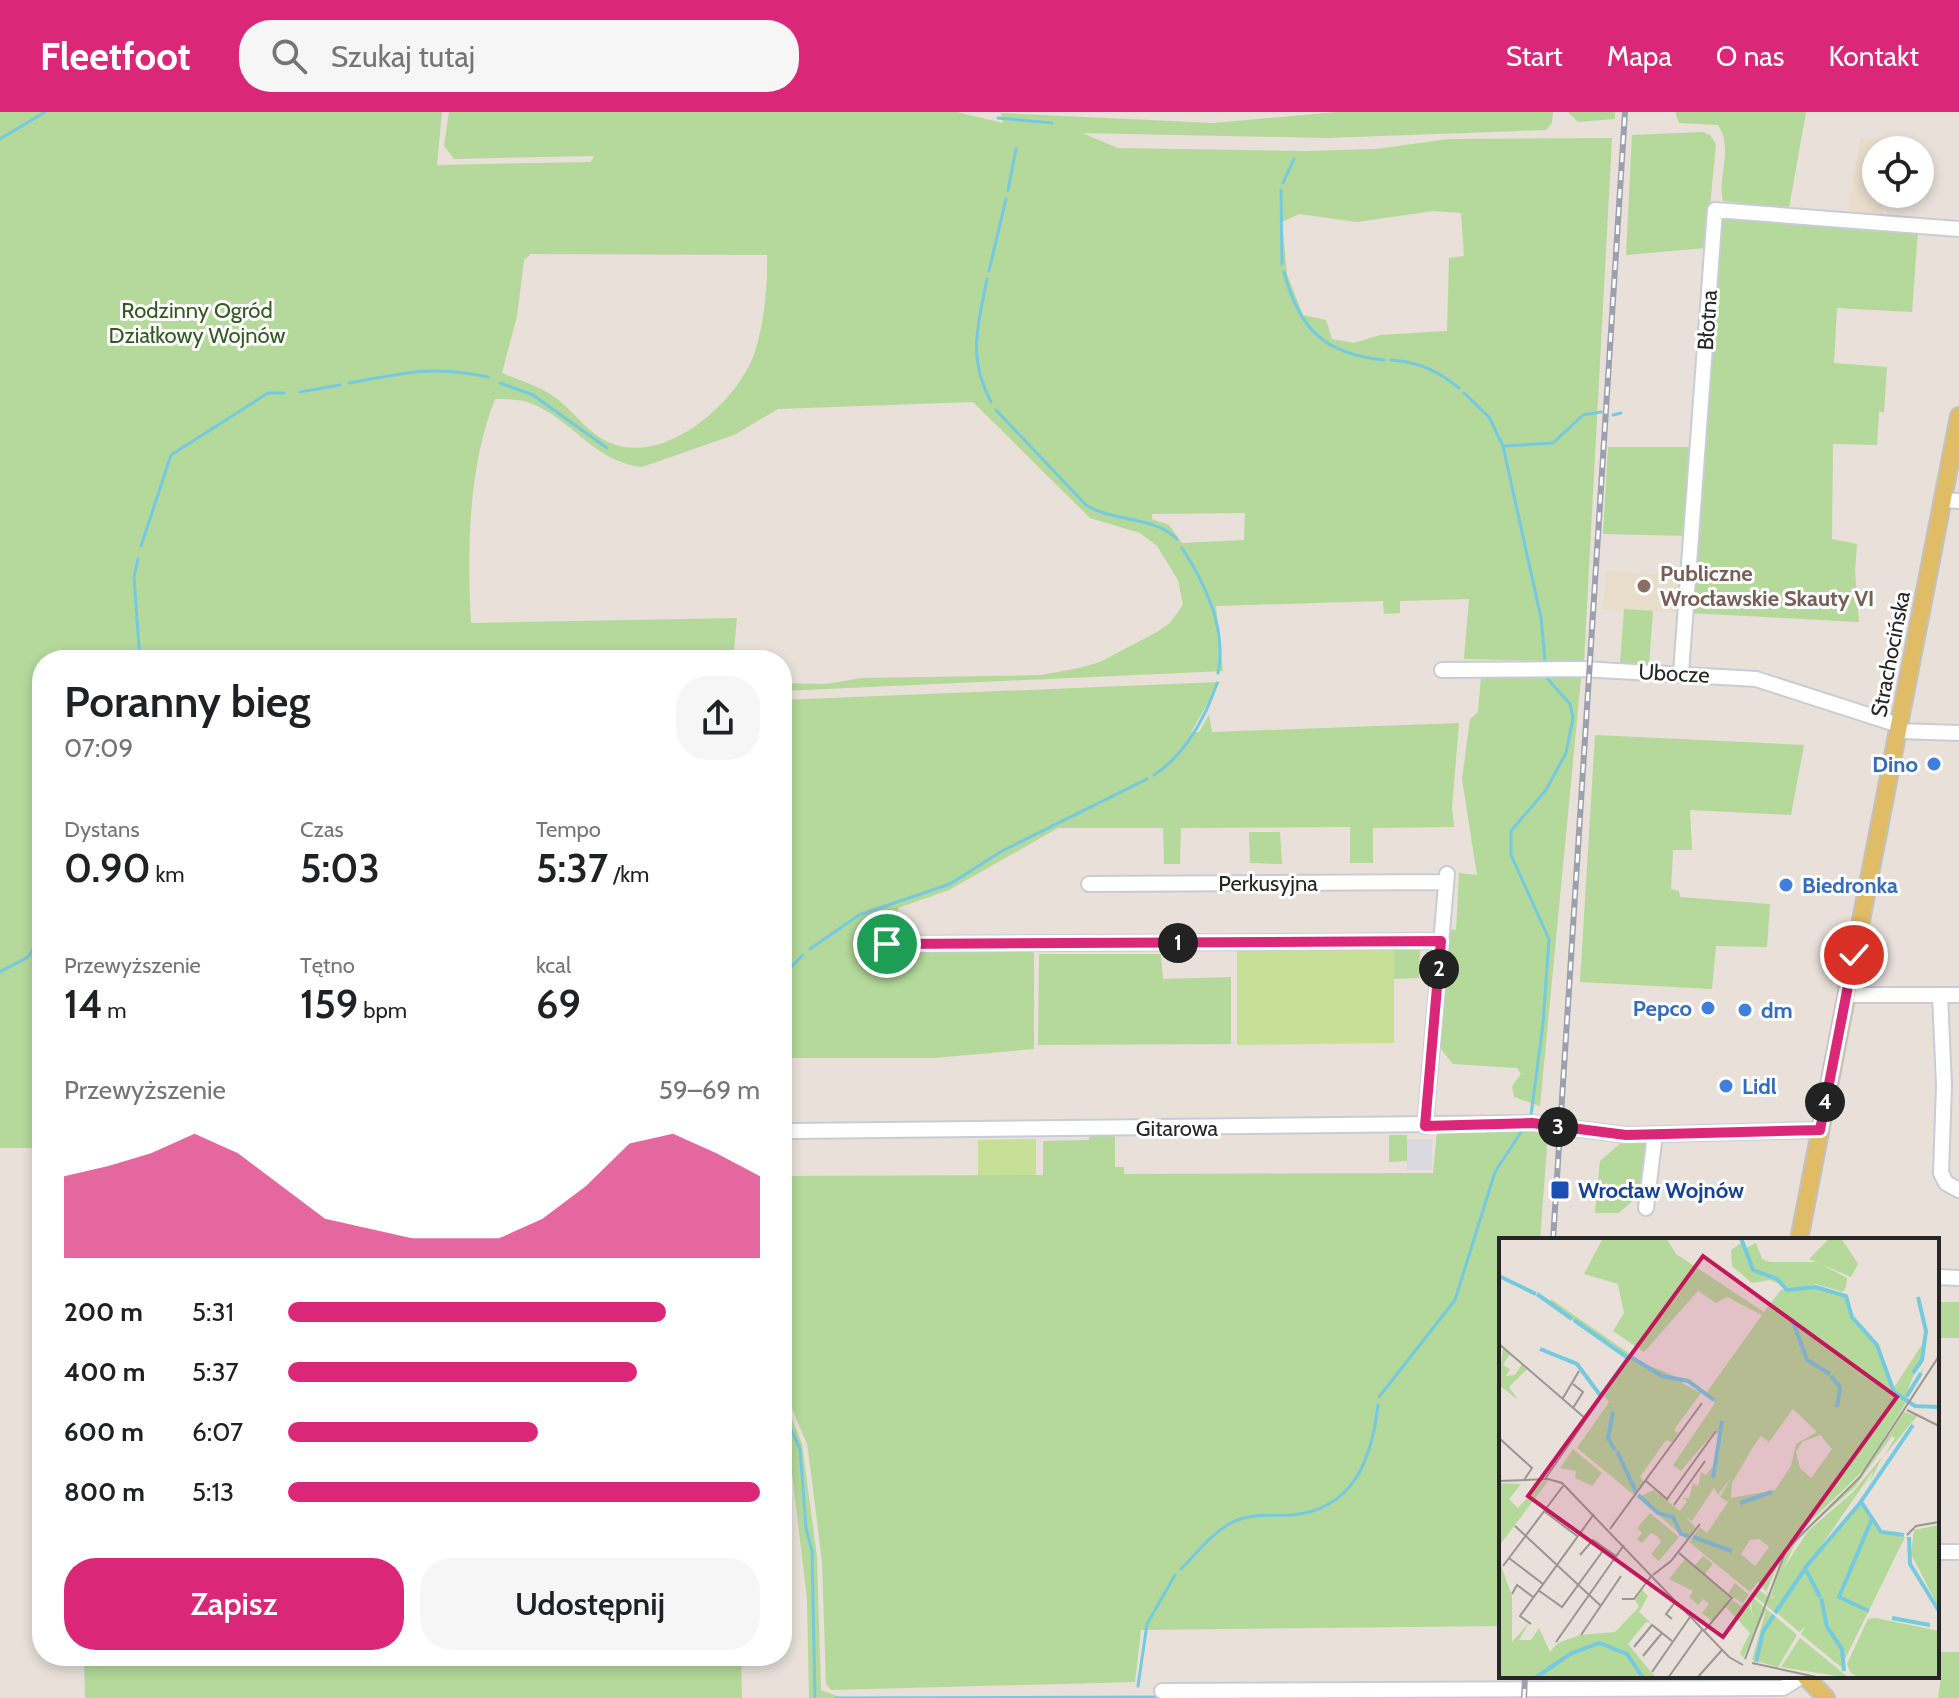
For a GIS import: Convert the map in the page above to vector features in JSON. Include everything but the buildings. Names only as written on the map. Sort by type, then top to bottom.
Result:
[{"type":"main road","name":"Strachocińska","points":[[1799,1238],[1898,728],[1951,500],[1959,416]]},
{"type":"main road","points":[[1806,1678],[1826,1698]]},
{"type":"street","name":"Błotna","points":[[1681,673],[1715,210],[1959,229]]},
{"type":"street","name":"Ubocze","points":[[1442,670],[1542,668],[1756,679],[1898,728],[1959,733]]},
{"type":"street","name":"Perkusyjna","points":[[1089,884],[1447,878],[1425,1126]]},
{"type":"street","points":[[887,944],[1441,941]]},
{"type":"street","points":[[1846,995],[1959,995]]},
{"type":"street","points":[[1940,995],[1951,1085],[1941,1173],[1946,1183],[1959,1190]]},
{"type":"street","name":"Gitarowa","points":[[793,1131],[1532,1123],[1594,1134],[1820,1130]]},
{"type":"street","points":[[1646,1208],[1655,1134]]},
{"type":"street","points":[[1939,1277],[1959,1278]]},
{"type":"street","points":[[1162,1691],[1326,1694],[1783,1688],[1800,1678]]},
{"type":"shaded area","points":[[1862,138],[1862,208],[1884,208],[1882,217],[1847,215]]},
{"type":"shaded area","name":"Publiczne Wrocławskie Skauty VI","points":[[1606,571],[1685,576],[1682,612],[1603,609]]},
{"type":"shaded area","points":[[1407,1139],[1432,1139],[1432,1170],[1407,1170]]},
{"type":"green space","name":"Rodzinny Ogród Działkowy Wojnów","points":[[0,112],[442,112],[437,165],[591,162],[594,156],[454,159],[444,146],[449,112],[957,112],[1003,123],[1001,113],[1213,123],[1336,112],[1553,112],[1552,123],[1546,130],[1326,138],[1082,133],[1118,148],[1304,151],[1376,149],[1448,139],[1612,138],[1584,662],[1464,659],[1469,599],[1400,601],[1400,613],[1384,614],[1383,601],[1216,606],[1223,671],[792,691],[792,683],[825,684],[862,678],[1041,675],[1100,662],[1170,623],[1183,605],[1178,580],[1157,546],[1140,533],[1090,518],[973,402],[778,409],[734,435],[642,467],[625,464],[597,449],[560,420],[533,404],[495,399],[474,481],[469,567],[471,623],[737,618],[734,650],[32,650],[32,1148],[0,1148]],"holes":[[[1433,211],[1461,213],[1464,256],[1449,258],[1447,331],[1380,335],[1354,343],[1332,339],[1326,320],[1303,315],[1287,274],[1282,222],[1299,214],[1357,222]],[[531,254],[767,255],[761,329],[746,371],[716,409],[675,438],[652,446],[630,448],[601,439],[548,393],[502,373],[517,316],[524,260]],[[1245,513],[1244,540],[1182,543],[1169,525],[1152,519],[1152,514]]]},
{"type":"green space","points":[[1568,112],[1615,112],[1615,119],[1578,122]]},
{"type":"green space","points":[[1675,112],[1806,112],[1789,208],[1723,201],[1723,134],[1718,125],[1679,123]]},
{"type":"green space","points":[[1703,132],[1710,135],[1716,144],[1706,248],[1626,255],[1632,135]]},
{"type":"green space","points":[[1726,215],[1918,230],[1912,312],[1837,308],[1834,363],[1887,367],[1884,412],[1879,412],[1877,445],[1833,444],[1832,539],[1857,544],[1855,571],[1859,622],[1689,613],[1720,219]]},
{"type":"green space","points":[[1608,447],[1694,447],[1688,536],[1603,534]]},
{"type":"green space","points":[[1624,609],[1653,611],[1649,664],[1620,663]]},
{"type":"green space","points":[[1481,676],[1581,678],[1540,1106],[1514,1097],[1512,1086],[1521,1074],[1517,1068],[1453,1064],[1440,1048],[1448,929],[1456,930],[1459,873],[1477,875],[1462,779],[1470,719],[1478,712]]},
{"type":"green space","points":[[1220,682],[1191,732],[1199,732],[1209,715],[1212,732],[1459,723],[1452,808],[1454,827],[1373,828],[1373,863],[1350,863],[1350,827],[1181,828],[1180,864],[1164,864],[1163,828],[1058,828],[949,890],[898,908],[897,940],[1034,947],[1034,1049],[934,1058],[792,1058],[792,700]]},
{"type":"green space","points":[[1595,735],[1804,745],[1791,815],[1690,810],[1692,850],[1673,850],[1671,889],[1679,891],[1680,897],[1770,904],[1767,947],[1716,946],[1712,989],[1580,982]]},
{"type":"green space","points":[[1249,832],[1280,832],[1282,864],[1250,863]]},
{"type":"green space","points":[[1394,947],[1420,947],[1419,978],[1394,979]]},
{"type":"green space","points":[[1394,947],[1394,1043],[1237,1045],[1237,948]]},
{"type":"green space","points":[[1039,954],[1161,954],[1163,979],[1231,977],[1231,1044],[1038,1045]]},
{"type":"green space","points":[[1516,1130],[1548,1133],[1540,1238],[1499,1238],[1499,1626],[1141,1630],[1135,1682],[831,1690],[826,1684],[822,1562],[807,1444],[792,1409],[792,1176],[1043,1175],[1043,1141],[1089,1140],[1089,1136],[1115,1136],[1115,1167],[1124,1167],[1124,1174],[1433,1173],[1437,1131]]},
{"type":"green space","points":[[1389,1135],[1407,1135],[1407,1161],[1389,1162]]},
{"type":"green space","points":[[1036,1139],[1036,1175],[978,1175],[978,1140]]},
{"type":"green space","points":[[1622,1142],[1651,1142],[1645,1190],[1619,1213],[1595,1213],[1600,1161]]},
{"type":"green space","points":[[1939,1302],[1959,1302],[1959,1338],[1939,1338]]},
{"type":"green space","points":[[792,1420],[802,1444],[817,1557],[821,1690],[842,1698],[809,1698],[807,1599],[792,1473]]},
{"type":"green space","points":[[1939,1652],[1959,1652],[1959,1698],[1938,1698],[1941,1677]]},
{"type":"green space","points":[[84,1666],[741,1666],[742,1698],[85,1698]]},
{"type":"waterway","points":[[0,139],[45,112]]},
{"type":"waterway","points":[[998,118],[1052,123]]},
{"type":"waterway","points":[[1008,190],[1016,149]]},
{"type":"waterway","points":[[1283,183],[1294,159]]},
{"type":"waterway","points":[[1281,190],[1282,264]]},
{"type":"waterway","points":[[989,271],[1006,199]]},
{"type":"waterway","points":[[1284,272],[1298,309],[1317,335],[1345,352],[1384,360]]},
{"type":"waterway","points":[[987,279],[978,327],[977,356],[991,402]]},
{"type":"waterway","points":[[1391,360],[1428,368],[1459,388]]},
{"type":"waterway","points":[[349,383],[434,371],[488,377]]},
{"type":"waterway","points":[[500,383],[533,395],[607,448]]},
{"type":"waterway","points":[[300,392],[340,385]]},
{"type":"waterway","points":[[141,546],[171,455],[268,393],[284,393]]},
{"type":"waterway","points":[[1464,393],[1489,417],[1503,446],[1541,618],[1545,660]]},
{"type":"waterway","points":[[996,410],[1086,505],[1109,515],[1156,526],[1177,539]]},
{"type":"waterway","points":[[1505,446],[1553,443],[1583,415],[1601,412]]},
{"type":"waterway","points":[[1613,415],[1621,413]]},
{"type":"waterway","points":[[1182,548],[1199,576],[1217,624],[1218,673]]},
{"type":"waterway","points":[[138,559],[134,577],[139,650]]},
{"type":"waterway","points":[[1531,1115],[1543,1024],[1549,939],[1511,855],[1511,831],[1546,790],[1566,753],[1573,718],[1570,704],[1546,677]]},
{"type":"waterway","points":[[1154,775],[1175,757],[1193,735],[1217,683]]},
{"type":"waterway","points":[[810,949],[859,915],[950,884],[1002,851],[1147,779]]},
{"type":"waterway","points":[[0,972],[28,957],[32,951]]},
{"type":"waterway","points":[[792,966],[803,955]]},
{"type":"waterway","points":[[1379,1397],[1455,1300],[1495,1172],[1523,1129]]},
{"type":"waterway","points":[[1181,1569],[1211,1538],[1231,1523],[1253,1516],[1313,1511],[1345,1492],[1356,1478],[1371,1444],[1378,1405]]},
{"type":"waterway","points":[[792,1432],[800,1449],[806,1528],[812,1551],[815,1698]]},
{"type":"waterway","points":[[1138,1686],[1147,1624],[1175,1575]]},
{"type":"waterway","points":[[836,1698],[1160,1697]]},
{"type":"railway","points":[[1553,1238],[1625,112]]},
{"type":"railway","points":[[1524,1698],[1525,1678]]},
{"type":"place","name":"Publiczne Wrocławskie Skauty VI","points":[[1644,586]]},
{"type":"place","name":"Dino","points":[[1934,764]]},
{"type":"place","name":"Biedronka","points":[[1786,885]]},
{"type":"place","name":"Pepco","points":[[1708,1008]]},
{"type":"place","name":"dm","points":[[1745,1010]]},
{"type":"place","name":"Lidl","points":[[1726,1086]]},
{"type":"place","name":"Wrocław Wojnów","points":[[1560,1190]]},
{"type":"route","points":[[887,944],[1441,941],[1425,1126],[1532,1123],[1594,1134],[1626,1135],[1765,1133],[1803,1128],[1820,1130],[1854,955]]}]
